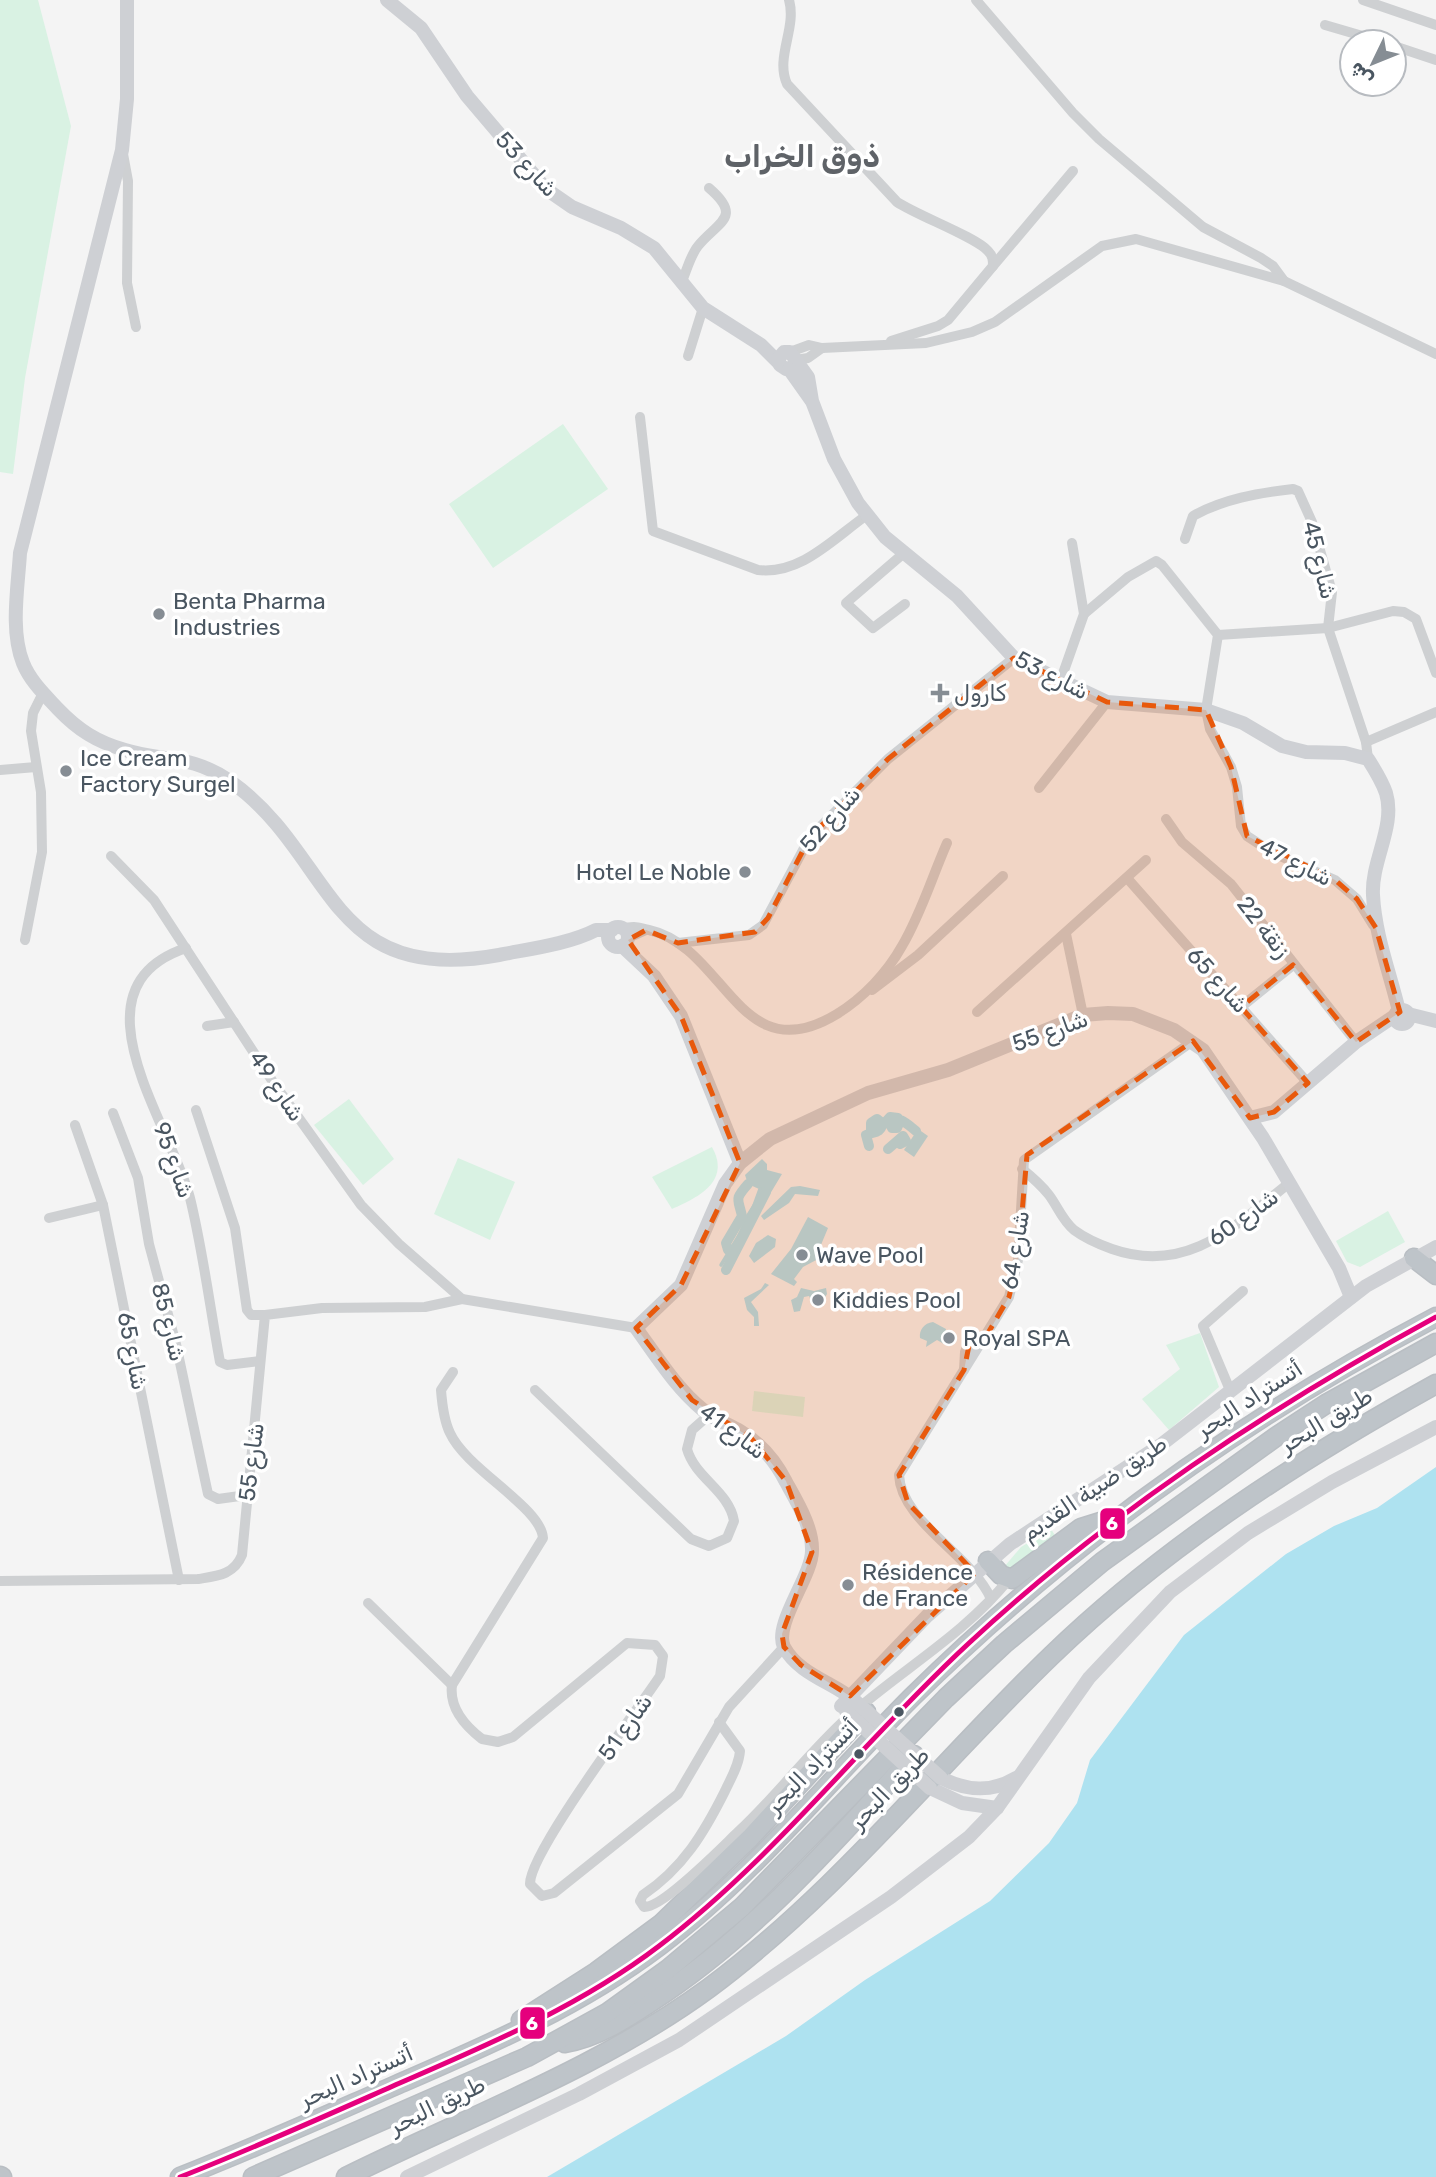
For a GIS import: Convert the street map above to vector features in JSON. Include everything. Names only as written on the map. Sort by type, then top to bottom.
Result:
[{"type":"highway","points":[[1413,1258],[1436,1275]]},
{"type":"highway","name":"أتستراد البحر","points":[[180,2177],[504,2038],[606,1983],[705,1909],[750,1866],[913,1696],[998,1618],[1120,1517],[1275,1409],[1345,1366],[1436,1317]]},
{"type":"highway","name":"أتستراد البحر","points":[[253,2177],[548,2047],[607,2012],[648,1983],[742,1907],[946,1698],[1004,1644],[1102,1562],[1277,1436],[1326,1404],[1436,1343]]},
{"type":"highway","name":"طريق البحر","points":[[346,2177],[556,2077],[672,2012],[707,1989],[825,1891],[989,1718],[1055,1652],[1117,1598],[1176,1550],[1286,1472],[1436,1384]]},
{"type":"highway","points":[[981,1567],[1009,1579],[1081,1528],[1120,1517]]},
{"type":"highway","points":[[504,2038],[528,2014],[596,1972],[646,1935],[750,1838],[853,1708]]},
{"type":"highway","points":[[548,2047],[607,2030],[667,1992],[747,1928],[910,1760]]},
{"type":"street","points":[[127,0],[127,99],[122,150],[20,553],[17,617],[19,649],[23,663],[43,693],[79,730],[99,742],[127,751],[186,760],[229,781],[264,811],[346,919],[376,941],[418,957],[471,960],[604,928],[635,946],[642,964],[664,988],[681,1016],[740,1163]]},
{"type":"street","name":"شارع 53","points":[[387,0],[421,28],[467,96],[547,189],[572,207],[621,228],[654,248],[704,308],[761,345],[792,359],[808,377],[812,401]]},
{"type":"street","points":[[789,0],[791,20],[782,66],[787,84],[897,202],[916,215],[982,246],[991,255],[993,267]]},
{"type":"street","points":[[976,0],[1073,113],[1099,139],[1203,227],[1273,266],[1284,281]]},
{"type":"street","points":[[1363,0],[1436,25]]},
{"type":"street","points":[[1325,25],[1338,29]]},
{"type":"street","points":[[1408,51],[1436,60]]},
{"type":"street","points":[[122,150],[128,181],[127,283],[136,327]]},
{"type":"street","points":[[884,344],[938,326],[948,320],[1073,171]]},
{"type":"street","points":[[682,281],[696,249],[724,221],[724,204],[709,188]]},
{"type":"street","points":[[792,359],[822,348],[949,339],[995,322],[1078,261],[1115,241],[1148,242],[1284,281],[1436,354]]},
{"type":"street","points":[[688,356],[704,308]]},
{"type":"street","points":[[792,359],[809,345],[822,348]]},
{"type":"street","name":"شارع 53","points":[[792,359],[844,480],[867,515],[904,553],[957,596],[1009,654],[1060,682],[1107,702],[1206,710],[1243,723],[1282,747],[1306,752],[1345,753],[1368,759]]},
{"type":"street","points":[[640,416],[653,531],[758,570],[774,572],[805,560],[867,515]]},
{"type":"street","name":"شارع 45","points":[[1185,539],[1192,516],[1204,510],[1255,494],[1296,490],[1312,522],[1332,592],[1328,628],[1366,742],[1368,759]]},
{"type":"street","points":[[1060,682],[1084,614],[1072,542]]},
{"type":"street","points":[[904,553],[846,603],[866,625],[873,628],[905,604]]},
{"type":"street","points":[[1084,614],[1128,577],[1156,561],[1163,565],[1218,635],[1206,710]]},
{"type":"street","points":[[1218,635],[1328,628],[1392,611],[1411,615],[1416,619],[1436,673]]},
{"type":"street","name":"شارع 52","points":[[678,943],[749,934],[763,925],[792,866],[810,838],[888,758],[989,675],[1009,654]]},
{"type":"street","points":[[25,940],[42,852],[41,792],[31,723],[43,693]]},
{"type":"street","points":[[1039,788],[1107,702]]},
{"type":"street","name":"شارع 47","points":[[1206,710],[1210,729],[1231,767],[1237,787],[1241,826],[1247,836],[1282,858],[1313,868],[1335,880],[1357,900],[1376,928]]},
{"type":"street","points":[[1366,742],[1436,712]]},
{"type":"street","points":[[1368,759],[1382,784],[1388,807],[1374,878],[1376,928],[1402,1017]]},
{"type":"street","points":[[0,770],[36,766]]},
{"type":"street","name":"زنقة 22","points":[[1166,820],[1182,842],[1231,884],[1293,965],[1362,1038]]},
{"type":"street","points":[[863,996],[901,948],[947,843]]},
{"type":"street","name":"شارع 49","points":[[111,856],[154,900],[273,1082],[361,1205],[399,1244],[462,1298]]},
{"type":"street","points":[[977,1012],[1146,860]]},
{"type":"street","points":[[620,937],[646,930],[663,934],[678,943],[753,1017],[770,1029],[803,1030],[819,1025],[918,956],[1003,876]]},
{"type":"street","name":"شارع 65","points":[[1127,878],[1308,1083]]},
{"type":"street","points":[[1066,934],[1083,1015]]},
{"type":"street","name":"شارع 95","points":[[186,948],[168,954],[149,968],[138,982],[129,1016],[132,1045],[190,1196],[220,1362],[227,1365],[260,1361]]},
{"type":"street","points":[[1241,1007],[1293,965]]},
{"type":"street","name":"شارع 55","points":[[636,1328],[681,1284],[725,1184],[740,1163],[770,1139],[850,1100],[948,1070],[1083,1015],[1133,1014],[1193,1041],[1218,1070],[1263,1138],[1339,1268],[1351,1297]]},
{"type":"street","points":[[1250,1118],[1274,1112],[1362,1038],[1402,1017],[1432,1020]]},
{"type":"street","points":[[207,1027],[234,1022]]},
{"type":"street","points":[[1022,1169],[1027,1155],[1193,1041]]},
{"type":"street","points":[[196,1110],[235,1228],[247,1310],[251,1315],[322,1308],[425,1307],[462,1298],[636,1328]]},
{"type":"street","points":[[1263,1138],[1274,1112]]},
{"type":"street","name":"شارع 85","points":[[113,1113],[138,1178],[149,1244],[176,1344],[208,1494],[218,1499],[247,1495]]},
{"type":"street","name":"شارع 65","points":[[75,1125],[103,1205],[179,1580]]},
{"type":"street","name":"شارع 60","points":[[1022,1169],[1051,1197],[1066,1222],[1087,1239],[1129,1255],[1183,1253],[1206,1245],[1288,1184]]},
{"type":"street","name":"شارع 64","points":[[981,1567],[919,1517],[900,1485],[899,1475],[1002,1312],[1014,1282],[1021,1234],[1022,1169]]},
{"type":"street","points":[[49,1218],[103,1205]]},
{"type":"street","name":"طريق ضبية القديم","points":[[853,1708],[927,1616],[981,1567],[1153,1450],[1366,1286],[1436,1247]]},
{"type":"street","name":"شارع 55","points":[[1339,1268],[1366,1286]]},
{"type":"street","points":[[1230,1390],[1203,1326],[1243,1292]]},
{"type":"street","name":"شارع 55","points":[[0,1581],[179,1580],[219,1575],[236,1567],[242,1555],[265,1315]]},
{"type":"street","name":"شارع 41","points":[[636,1328],[684,1391],[709,1415],[741,1432],[769,1457],[786,1482],[808,1528],[812,1552],[782,1634],[784,1647]]},
{"type":"street","points":[[369,1603],[452,1685],[543,1538],[540,1527],[527,1510],[485,1476],[449,1432],[441,1390],[453,1372]]},
{"type":"street","points":[[535,1390],[691,1539],[709,1546],[727,1538],[734,1521],[728,1502],[695,1467],[687,1449],[692,1430],[709,1415]]},
{"type":"street","points":[[407,2177],[579,2094],[679,2040],[891,1897],[970,1836],[997,1808],[1089,1678],[1170,1592],[1248,1533],[1332,1482],[1436,1427]]},
{"type":"street","points":[[981,1567],[991,1599]]},
{"type":"street","points":[[719,1722],[740,1751],[737,1766],[697,1844],[685,1861],[643,1895],[640,1901],[644,1907],[652,1906],[691,1876],[761,1810],[850,1716],[908,1672],[991,1599],[1009,1579]]},
{"type":"street","name":"شارع 51","points":[[452,1685],[450,1696],[464,1721],[482,1739],[498,1742],[520,1732],[626,1643],[655,1645],[663,1656],[660,1676],[570,1806],[533,1867],[530,1884],[542,1896],[554,1893],[678,1794],[719,1722],[740,1694],[784,1647]]},
{"type":"street","points":[[784,1647],[935,1783],[962,1803],[970,1813],[970,1836]]},
{"type":"street","points":[[935,1783],[973,1789],[998,1786],[1020,1775]]},
{"type":"street","points":[[962,1803],[997,1808]]},
{"type":"highlighted area","points":[[1014,658],[1107,702],[1206,710],[1231,767],[1247,836],[1335,880],[1357,899],[1376,928],[1400,1012],[1356,1042],[1293,965],[1241,1007],[1308,1083],[1274,1112],[1250,1118],[1193,1041],[1027,1155],[1018,1260],[1009,1297],[984,1340],[972,1331],[964,1370],[899,1475],[908,1503],[975,1573],[850,1696],[801,1665],[784,1647],[782,1634],[812,1552],[786,1481],[751,1438],[692,1400],[636,1328],[681,1285],[740,1163],[681,1016],[628,940],[646,930],[678,943],[755,932],[768,918],[810,837],[888,759]]},
{"type":"green space","points":[[0,0],[38,0],[71,126],[25,378],[13,474],[0,472]]},
{"type":"green space","points":[[563,424],[608,489],[493,568],[449,504]]},
{"type":"green space","points":[[349,1099],[394,1159],[363,1185],[314,1125]]},
{"type":"green space","points":[[712,1147],[718,1169],[715,1178],[702,1193],[672,1209],[652,1177]]},
{"type":"green space","points":[[458,1158],[515,1182],[490,1240],[434,1214]]},
{"type":"green space","points":[[1388,1211],[1405,1242],[1360,1267],[1347,1262],[1336,1241]]},
{"type":"green space","points":[[1200,1333],[1219,1387],[1169,1430],[1142,1399],[1180,1369],[1166,1345]]},
{"type":"green space","points":[[754,1391],[805,1397],[803,1417],[752,1411]]},
{"type":"green space","points":[[1051,1529],[1056,1537],[1016,1566],[1009,1569],[1004,1567],[1021,1547]]},
{"type":"water","points":[[918,1129],[928,1136],[914,1157],[904,1150]]},
{"type":"water","points":[[762,1159],[767,1164],[767,1170],[782,1174],[770,1194],[748,1184],[745,1175]]},
{"type":"water","points":[[791,1187],[820,1190],[818,1196],[795,1194],[789,1203],[764,1220],[761,1216]]},
{"type":"water","name":"Wave Pool","points":[[808,1217],[828,1228],[818,1252],[820,1258],[803,1267],[794,1279],[797,1282],[794,1286],[771,1274],[791,1249]]},
{"type":"water","points":[[768,1235],[776,1239],[775,1247],[754,1263],[749,1256],[756,1243]]},
{"type":"water","points":[[765,1283],[769,1285],[751,1302],[758,1312],[759,1326],[754,1326],[754,1317],[747,1310],[744,1298],[761,1289]]},
{"type":"water","name":"Kiddies Pool","points":[[801,1288],[814,1291],[826,1288],[827,1294],[820,1305],[814,1307],[809,1296],[804,1297],[800,1311],[794,1312],[791,1300],[797,1297]]},
{"type":"water","points":[[933,1322],[946,1329],[944,1344],[937,1340],[926,1347],[927,1341],[920,1338],[920,1332],[925,1325]]},
{"type":"water","points":[[1436,1467],[1436,2177],[547,2177],[786,2036],[865,1980],[990,1901],[1049,1843],[1077,1803],[1090,1760],[1184,1635],[1286,1554],[1334,1526],[1377,1508]]},
{"type":"waterway","points":[[869,1146],[866,1135],[877,1132],[882,1126],[882,1123],[877,1119],[871,1123],[872,1132],[878,1130],[881,1127],[877,1121],[872,1123],[872,1130],[877,1130],[881,1127],[882,1125],[884,1124],[890,1117],[898,1118],[900,1121],[897,1128],[892,1128],[889,1121],[897,1119],[900,1120],[904,1122],[916,1131]]},
{"type":"waterway","points":[[888,1149],[903,1136],[906,1141],[900,1144]]},
{"type":"waterway","points":[[728,1250],[726,1243],[742,1216],[739,1196],[748,1184]]},
{"type":"waterway","points":[[721,1265],[749,1219],[760,1189]]},
{"type":"waterway","points":[[736,1243],[747,1217],[763,1191]]},
{"type":"waterway","points":[[726,1270],[766,1192]]},
{"type":"transit line","name":"6","points":[[180,2177],[287,2133],[496,2040],[564,2007],[628,1968],[701,1912],[741,1876],[929,1681],[1077,1550],[1134,1507],[1252,1426],[1312,1388],[1436,1317]]},
{"type":"place","name":"Benta Pharma Industries","points":[[159,614]]},
{"type":"place","name":"كارول","points":[[940,693]]},
{"type":"place","name":"Ice Cream Factory Surgel","points":[[66,771]]},
{"type":"place","name":"Hotel Le Noble","points":[[745,872]]},
{"type":"place","name":"Wave Pool","points":[[802,1255]]},
{"type":"place","name":"Kiddies Pool","points":[[818,1300]]},
{"type":"place","name":"Royal SPA","points":[[949,1338]]},
{"type":"place","name":"Résidence de France","points":[[848,1585]]},
{"type":"district","name":"ذوق الخراب","points":[[802,157]]}]
